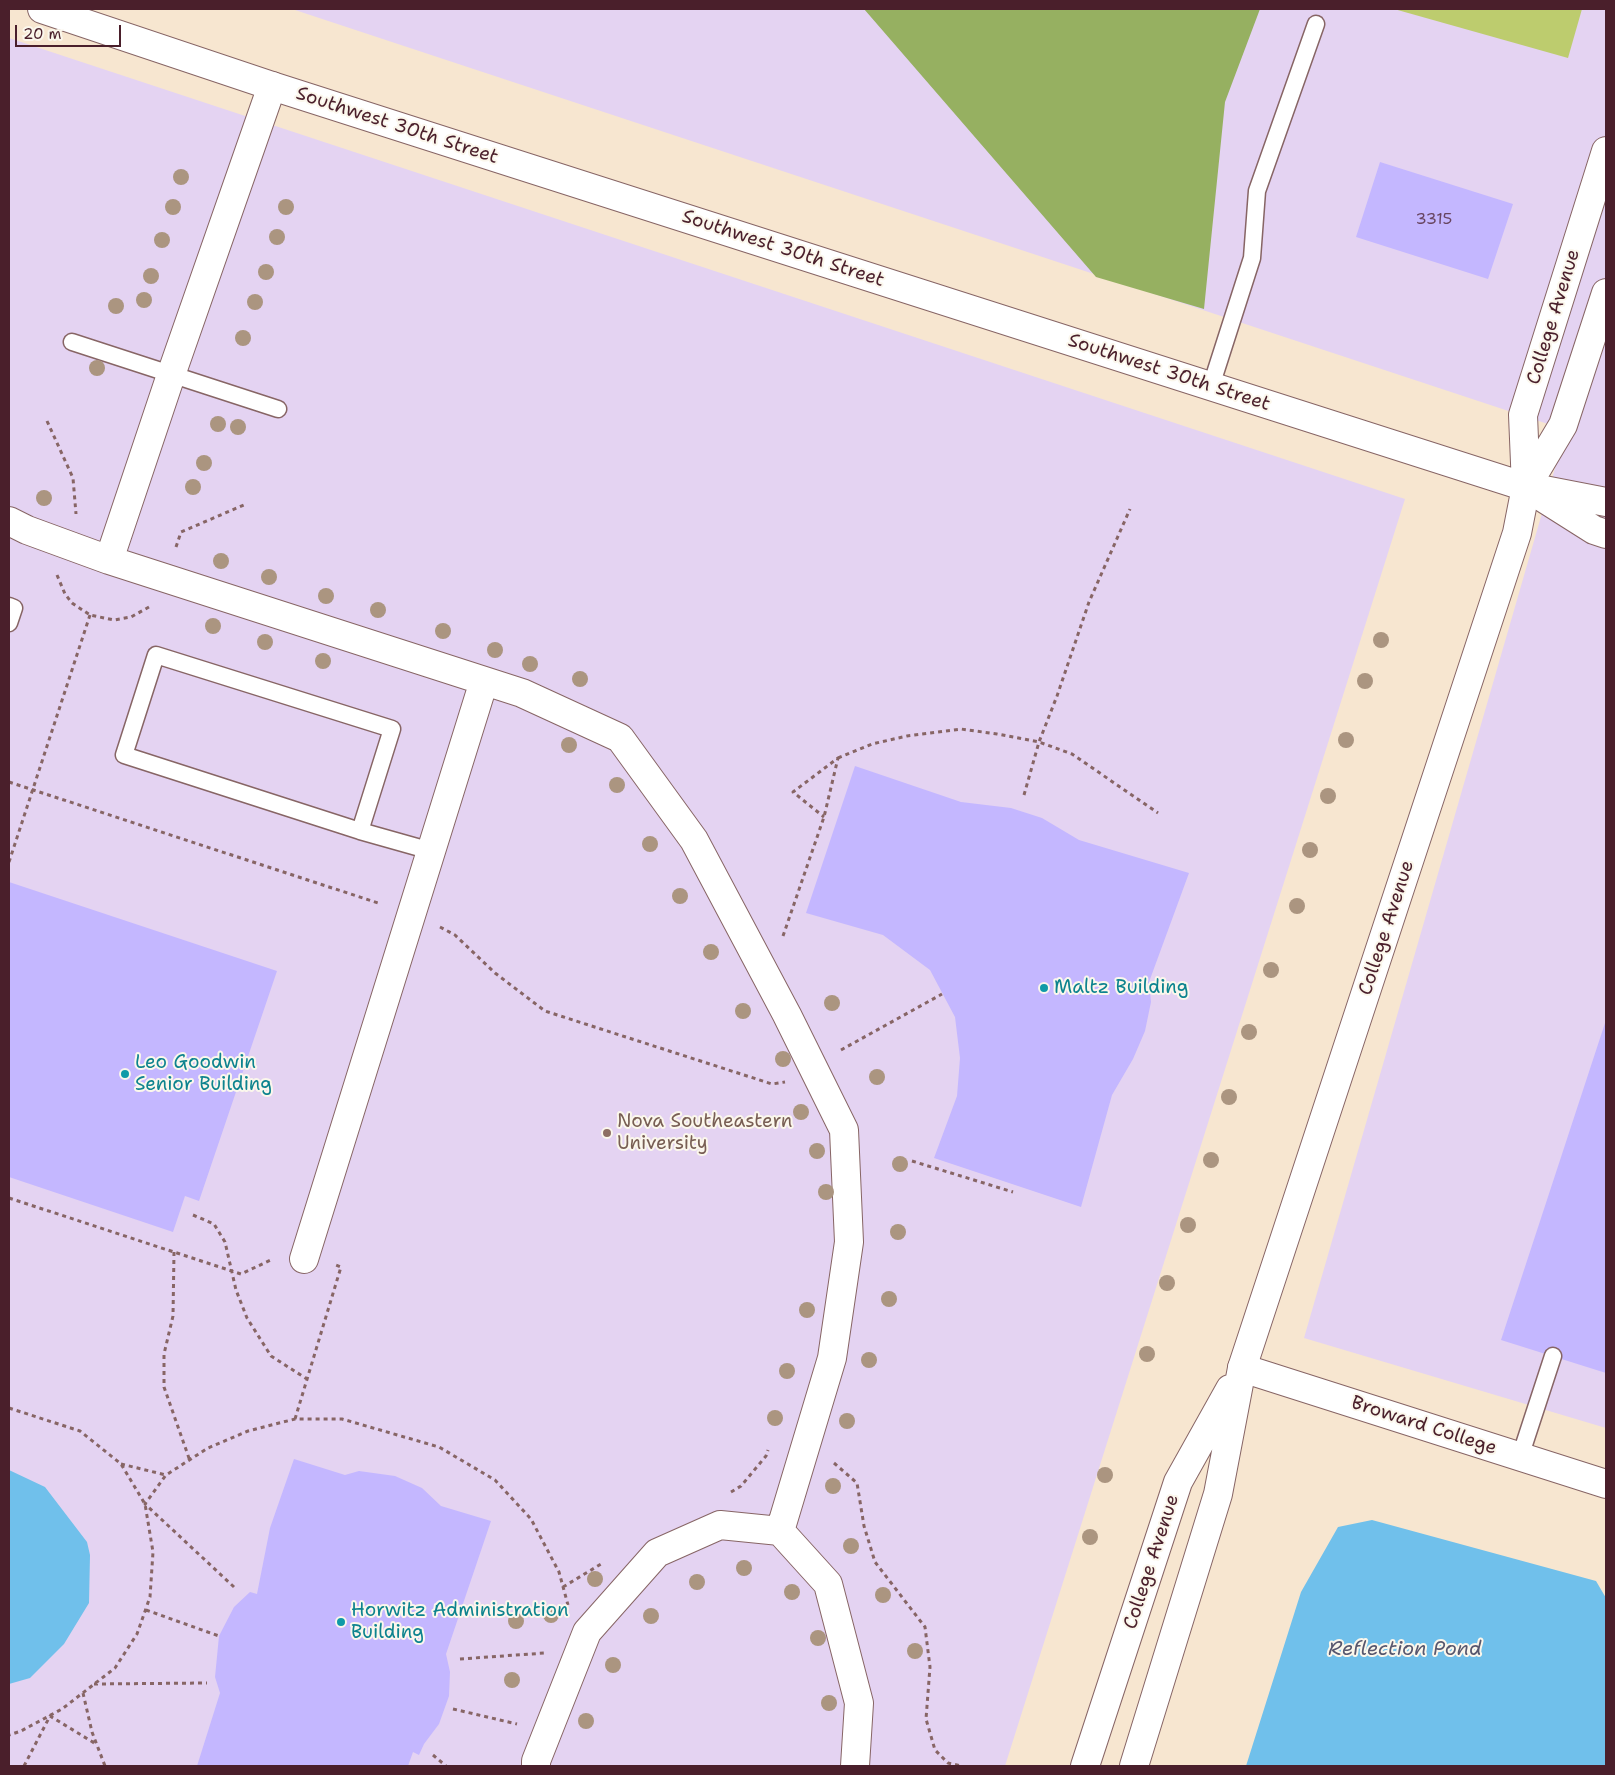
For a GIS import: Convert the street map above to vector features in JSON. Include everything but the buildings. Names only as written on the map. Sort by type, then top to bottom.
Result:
[{"type":"street","name":"Southwest 30th Street","points":[[42,9],[272,86],[1526,487]]},
{"type":"street","points":[[109,560],[171,375],[272,86]]},
{"type":"street","name":"College Avenue","points":[[1134,1766],[1218,1494],[1242,1368],[1517,534],[1526,487],[1523,415],[1606,151]]},
{"type":"street","name":"College Avenue","points":[[1526,487],[1563,425],[1606,293]]},
{"type":"street","points":[[1526,487],[1606,502]]},
{"type":"street","points":[[1526,487],[1594,530],[1606,534]]},
{"type":"street","points":[[9,521],[27,530],[109,560],[522,693],[620,738],[694,840],[844,1130],[849,1242],[832,1358],[780,1531]]},
{"type":"street","points":[[304,1259],[484,681]]},
{"type":"street","name":"College Avenue","points":[[1085,1766],[1178,1482],[1242,1368]]},
{"type":"street","name":"Broward College","points":[[1242,1368],[1606,1484]]},
{"type":"street","points":[[536,1766],[536,1761],[587,1632],[657,1553],[720,1525],[780,1531],[828,1584],[859,1703],[855,1766]]},
{"type":"lane","points":[[1211,386],[1252,258],[1257,191],[1316,24]]},
{"type":"lane","points":[[72,342],[278,410]]},
{"type":"lane","points":[[9,606],[14,608],[9,623]]},
{"type":"lane","points":[[360,831],[392,729],[156,655],[124,755],[360,831],[431,851]]},
{"type":"lane","points":[[1520,1457],[1553,1356]]},
{"type":"path","points":[[1024,795],[1040,742],[1089,602],[1130,509]]},
{"type":"path","points":[[9,862],[90,615]]},
{"type":"path","points":[[824,817],[794,792],[838,758],[872,744],[908,736],[961,729],[1040,742],[1072,754],[1158,813]]},
{"type":"path","points":[[783,937],[824,817],[838,758]]},
{"type":"path","points":[[9,782],[411,913],[455,934],[495,973],[545,1011],[772,1084],[789,1082],[812,1066],[942,994]]},
{"type":"path","points":[[912,1161],[1013,1192]]},
{"type":"path","points":[[9,1198],[241,1274],[284,1254],[341,1267],[295,1419]]},
{"type":"path","points":[[194,1214],[214,1224],[225,1242],[236,1290],[247,1318],[271,1356],[307,1379]]},
{"type":"path","points":[[174,1252],[173,1316],[164,1354],[164,1387],[190,1461]]},
{"type":"path","points":[[9,1408],[80,1431],[121,1464],[145,1504],[234,1587]]},
{"type":"path","points":[[9,1735],[21,1731],[62,1709],[115,1668],[137,1634],[150,1598],[153,1552],[145,1504],[166,1476],[208,1448],[248,1431],[295,1419],[342,1419],[439,1447],[495,1480],[531,1519],[559,1572],[569,1609]]},
{"type":"path","points":[[807,1440],[857,1483],[864,1526],[875,1562],[925,1628],[930,1667],[926,1719],[935,1750],[948,1763],[962,1766]]},
{"type":"path","points":[[726,1496],[741,1486],[766,1456],[770,1448]]},
{"type":"path","points":[[121,1464],[166,1476]]},
{"type":"path","points":[[564,1587],[602,1564]]},
{"type":"path","points":[[146,1610],[219,1636]]},
{"type":"path","points":[[460,1659],[546,1652],[542,1661]]},
{"type":"path","points":[[94,1684],[207,1683]]},
{"type":"path","points":[[83,1693],[96,1744],[105,1766]]},
{"type":"path","points":[[453,1708],[518,1724]]},
{"type":"path","points":[[50,1716],[96,1744]]},
{"type":"path","points":[[24,1766],[50,1716]]},
{"type":"path","points":[[516,1732],[519,1717]]},
{"type":"path","points":[[433,1755],[446,1766]]},
{"type":"shaded area","points":[[292,9],[1606,9],[1606,1428],[1304,1338],[1566,430]]},
{"type":"shaded area","name":"Nova Southeastern University","points":[[9,38],[1405,499],[1005,1766],[9,1766]]},
{"type":"green space","points":[[864,9],[1260,9],[1225,102],[1204,309],[1096,277]]},
{"type":"green space","points":[[1394,9],[1582,9],[1568,58]]},
{"type":"water","points":[[9,1470],[45,1487],[87,1542],[90,1555],[89,1603],[64,1644],[30,1678],[9,1684]]},
{"type":"water","name":"Reflection Pond","points":[[1372,1520],[1596,1581],[1606,1598],[1606,1766],[1246,1766],[1301,1592],[1338,1527]]},
{"type":"place","name":"Maltz Building","points":[[1044,988]]},
{"type":"place","name":"Leo Goodwin Senior Building","points":[[125,1074]]},
{"type":"place","name":"Nova Southeastern University","points":[[607,1133]]},
{"type":"place","name":"Horwitz Administration Building","points":[[341,1622]]}]
